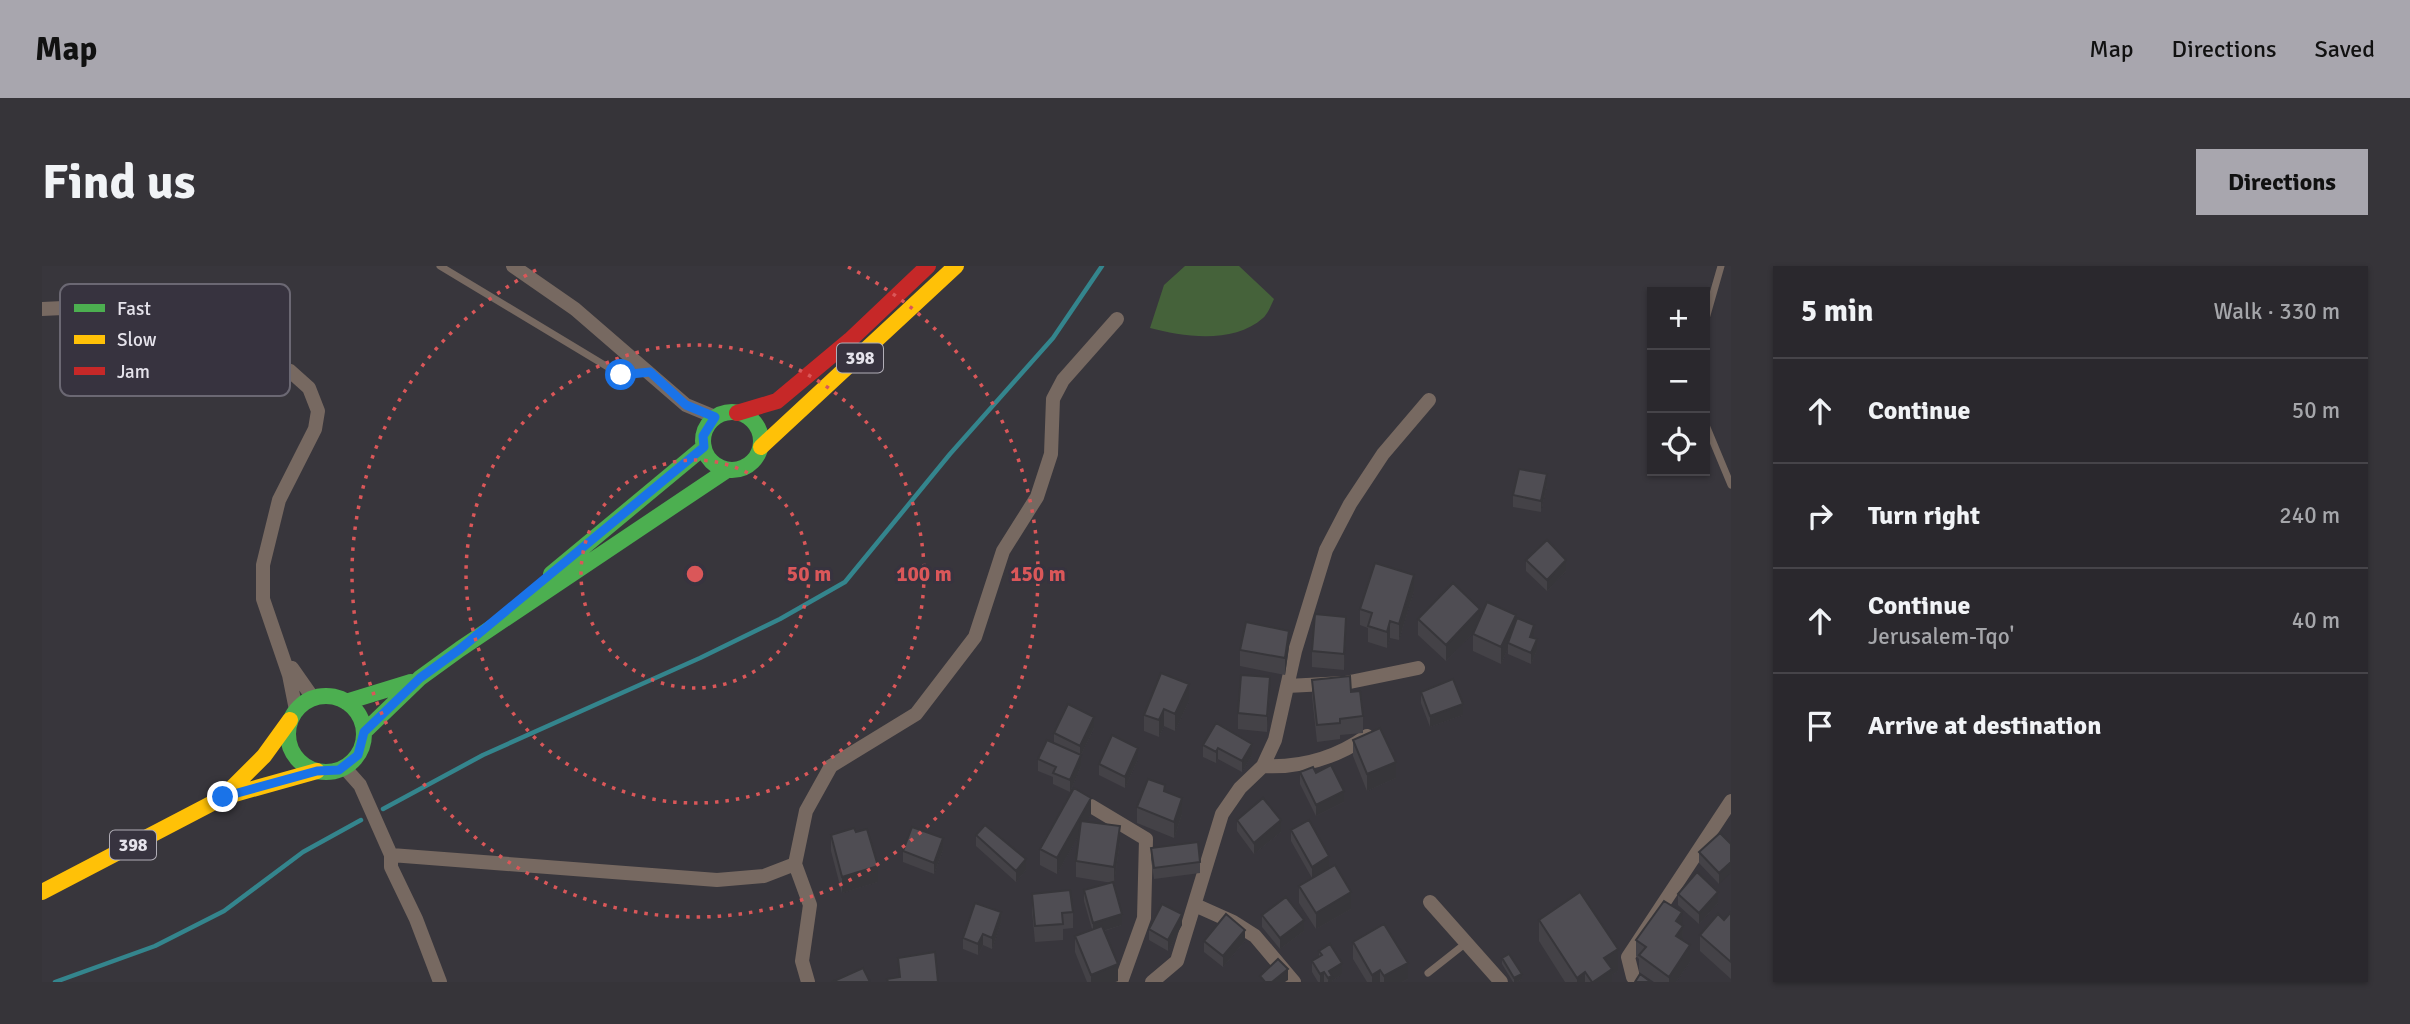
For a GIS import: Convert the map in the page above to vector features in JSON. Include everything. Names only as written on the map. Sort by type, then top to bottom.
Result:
[{"type":"main road","name":"398","points":[[715,417],[777,401],[928,266]]},
{"type":"main road","name":"398","points":[[42,892],[223,797],[317,771],[327,772],[344,767],[358,755],[364,732],[420,678],[727,470],[748,466],[761,447],[913,309],[956,266]]},
{"type":"main road","points":[[899,294],[906,296],[913,309]]},
{"type":"main road","points":[[737,413],[756,425],[761,447]]},
{"type":"main road","points":[[715,417],[703,436],[704,447],[716,466],[727,470]]},
{"type":"main road","name":"398","points":[[460,649],[704,447]]},
{"type":"main road","name":"398","points":[[223,797],[264,757],[293,715],[313,698],[336,697],[346,702],[420,678]]},
{"type":"main road","points":[[346,702],[355,710],[364,732]]},
{"type":"main road","points":[[293,715],[290,745],[305,766],[317,771]]},
{"type":"street","points":[[513,266],[575,309],[686,405],[715,417]]},
{"type":"street","points":[[42,309],[60,307]]},
{"type":"street","points":[[808,982],[802,961],[810,905],[795,864],[806,810],[831,766],[916,714],[975,637],[1003,551],[1037,497],[1051,454],[1053,399],[1063,380],[1117,319]]},
{"type":"street","points":[[290,371],[309,388],[318,411],[315,429],[279,500],[263,565],[263,599],[289,675],[293,715]]},
{"type":"street","points":[[1152,982],[1177,961],[1222,814],[1240,788],[1263,766],[1275,740],[1287,687],[1326,550],[1350,504],[1383,454],[1429,400]]},
{"type":"street","points":[[263,565],[279,639],[296,677],[313,698]]},
{"type":"street","points":[[1287,687],[1345,683],[1418,668]]},
{"type":"street","points":[[1263,766],[1284,767],[1328,758],[1368,735]]},
{"type":"street","points":[[344,767],[360,785],[391,855],[391,867],[416,919],[440,982]]},
{"type":"street","points":[[1633,977],[1628,957],[1731,800]]},
{"type":"street","points":[[1091,806],[1146,839],[1144,918],[1121,982]]},
{"type":"street","points":[[391,855],[717,880],[764,876],[795,864]]},
{"type":"street","points":[[1430,902],[1501,982]]},
{"type":"street","points":[[1195,905],[1234,922],[1255,936],[1294,982]]},
{"type":"lane","points":[[440,266],[621,375],[650,372]]},
{"type":"lane","points":[[1710,304],[1721,266]]},
{"type":"lane","points":[[1705,413],[1706,425],[1731,485]]},
{"type":"lane","points":[[1428,973],[1466,943]]},
{"type":"green space","points":[[1185,266],[1239,266],[1274,299],[1263,318],[1238,332],[1193,336],[1150,328],[1164,285]]},
{"type":"building","points":[[1519,469],[1547,474],[1541,501],[1513,495]]},
{"type":"building","points":[[1547,540],[1566,560],[1547,580],[1526,560]]},
{"type":"building","points":[[1375,563],[1414,575],[1399,624],[1390,621],[1387,632],[1368,626],[1372,613],[1360,609]]},
{"type":"building","points":[[1453,583],[1480,609],[1446,645],[1418,619]]},
{"type":"building","points":[[1487,602],[1516,615],[1501,647],[1473,634]]},
{"type":"building","points":[[1315,614],[1346,617],[1344,654],[1312,651]]},
{"type":"building","points":[[1517,618],[1534,625],[1530,637],[1537,639],[1531,653],[1508,643]]},
{"type":"building","points":[[1246,622],[1289,631],[1285,658],[1240,650]]},
{"type":"building","points":[[1161,673],[1189,684],[1175,714],[1164,709],[1159,720],[1144,715]]},
{"type":"building","points":[[1241,675],[1270,677],[1267,716],[1238,713]]},
{"type":"building","points":[[1350,676],[1351,692],[1360,691],[1363,716],[1340,719],[1340,723],[1317,725],[1312,680]]},
{"type":"building","points":[[1453,679],[1463,704],[1430,716],[1421,692]]},
{"type":"building","points":[[1068,704],[1094,717],[1080,746],[1054,733]]},
{"type":"building","points":[[1216,723],[1252,744],[1242,761],[1218,748],[1216,752],[1203,745]]},
{"type":"building","points":[[1380,728],[1396,762],[1367,774],[1353,740]]},
{"type":"building","points":[[1112,735],[1138,748],[1125,777],[1099,764]]},
{"type":"building","points":[[1047,740],[1081,755],[1070,780],[1053,773],[1056,767],[1038,759]]},
{"type":"building","points":[[1331,765],[1344,791],[1316,805],[1300,772],[1313,767],[1316,773]]},
{"type":"building","points":[[1148,779],[1165,785],[1164,791],[1182,798],[1174,822],[1137,807]]},
{"type":"building","points":[[1074,788],[1091,798],[1057,858],[1040,849]]},
{"type":"building","points":[[1263,798],[1281,820],[1254,843],[1237,820]]},
{"type":"building","points":[[1309,820],[1329,856],[1312,867],[1291,830]]},
{"type":"building","points":[[1081,821],[1120,826],[1114,867],[1076,861]]},
{"type":"building","points":[[985,825],[1026,859],[1016,871],[976,835]]},
{"type":"building","points":[[912,827],[943,838],[934,863],[903,851]]},
{"type":"building","points":[[854,828],[856,832],[867,829],[878,866],[842,877],[831,835]]},
{"type":"building","points":[[1720,833],[1731,844],[1731,862],[1719,873],[1699,852]]},
{"type":"building","points":[[1198,842],[1200,862],[1154,868],[1151,848]]},
{"type":"building","points":[[1335,865],[1351,892],[1316,913],[1299,886]]},
{"type":"building","points":[[1697,872],[1718,892],[1699,913],[1678,894]]},
{"type":"building","points":[[1113,882],[1122,914],[1093,923],[1084,890]]},
{"type":"building","points":[[1070,890],[1073,912],[1062,913],[1063,924],[1035,926],[1032,894]]},
{"type":"building","points":[[1580,892],[1618,949],[1604,958],[1612,969],[1593,982],[1585,972],[1577,978],[1539,920]]},
{"type":"building","points":[[1286,897],[1304,920],[1280,938],[1262,915]]},
{"type":"building","points":[[1664,901],[1682,912],[1676,921],[1683,926],[1676,936],[1690,945],[1669,977],[1639,955],[1646,947],[1636,940]]},
{"type":"building","points":[[975,903],[1001,912],[992,938],[983,934],[978,944],[963,938]]},
{"type":"building","points":[[1162,904],[1182,914],[1168,940],[1149,929]]},
{"type":"building","points":[[1731,912],[1731,962],[1700,935],[1718,914],[1724,920]]},
{"type":"building","points":[[1226,914],[1245,930],[1223,956],[1204,941]]},
{"type":"building","points":[[1384,924],[1408,963],[1384,976],[1380,970],[1372,975],[1353,942]]},
{"type":"building","points":[[1102,926],[1118,964],[1091,975],[1075,936]]},
{"type":"building","points":[[1330,944],[1342,963],[1329,971],[1332,976],[1328,978],[1324,972],[1320,974],[1312,961],[1322,955],[1319,951]]},
{"type":"building","points":[[935,952],[938,982],[888,982],[887,979],[900,977],[898,958]]},
{"type":"building","points":[[1509,954],[1522,974],[1514,978],[1502,958]]},
{"type":"building","points":[[1278,959],[1288,969],[1272,982],[1265,982],[1260,976]]},
{"type":"building","points":[[863,968],[870,982],[832,982]]},
{"type":"building","points":[[1640,974],[1651,982],[1635,982]]},
{"type":"waterway","points":[[383,809],[483,755],[700,658],[780,619],[845,582],[950,454],[1053,338],[1102,266]]},
{"type":"waterway","points":[[55,982],[155,946],[224,911],[303,852],[361,820]]},
{"type":"traffic: fast","points":[[732,412],[743,414],[756,425],[761,441],[759,452],[748,465],[732,470],[721,468],[708,457],[703,441],[705,430],[716,417],[732,412]]},
{"type":"traffic: fast","points":[[551,574],[704,447]]},
{"type":"traffic: fast","points":[[364,732],[420,678],[460,649],[727,470]]},
{"type":"traffic: fast","points":[[346,702],[411,682]]},
{"type":"traffic: fast","points":[[326,696],[340,699],[353,707],[361,720],[364,734],[361,748],[353,761],[340,769],[326,772],[312,769],[299,761],[291,748],[288,734],[291,720],[299,707],[312,699],[326,696]]},
{"type":"traffic: slow","points":[[761,447],[956,266]]},
{"type":"traffic: slow","points":[[225,795],[264,756],[290,720]]},
{"type":"traffic: slow","points":[[42,892],[224,797],[317,771]]},
{"type":"traffic: jam","points":[[737,413],[777,401],[850,340],[928,266]]},
{"type":"route","points":[[223,797],[317,771],[339,770],[349,764],[358,755],[364,732],[420,678],[460,649],[704,447],[703,436],[715,417],[686,405],[650,372],[621,375]]}]
